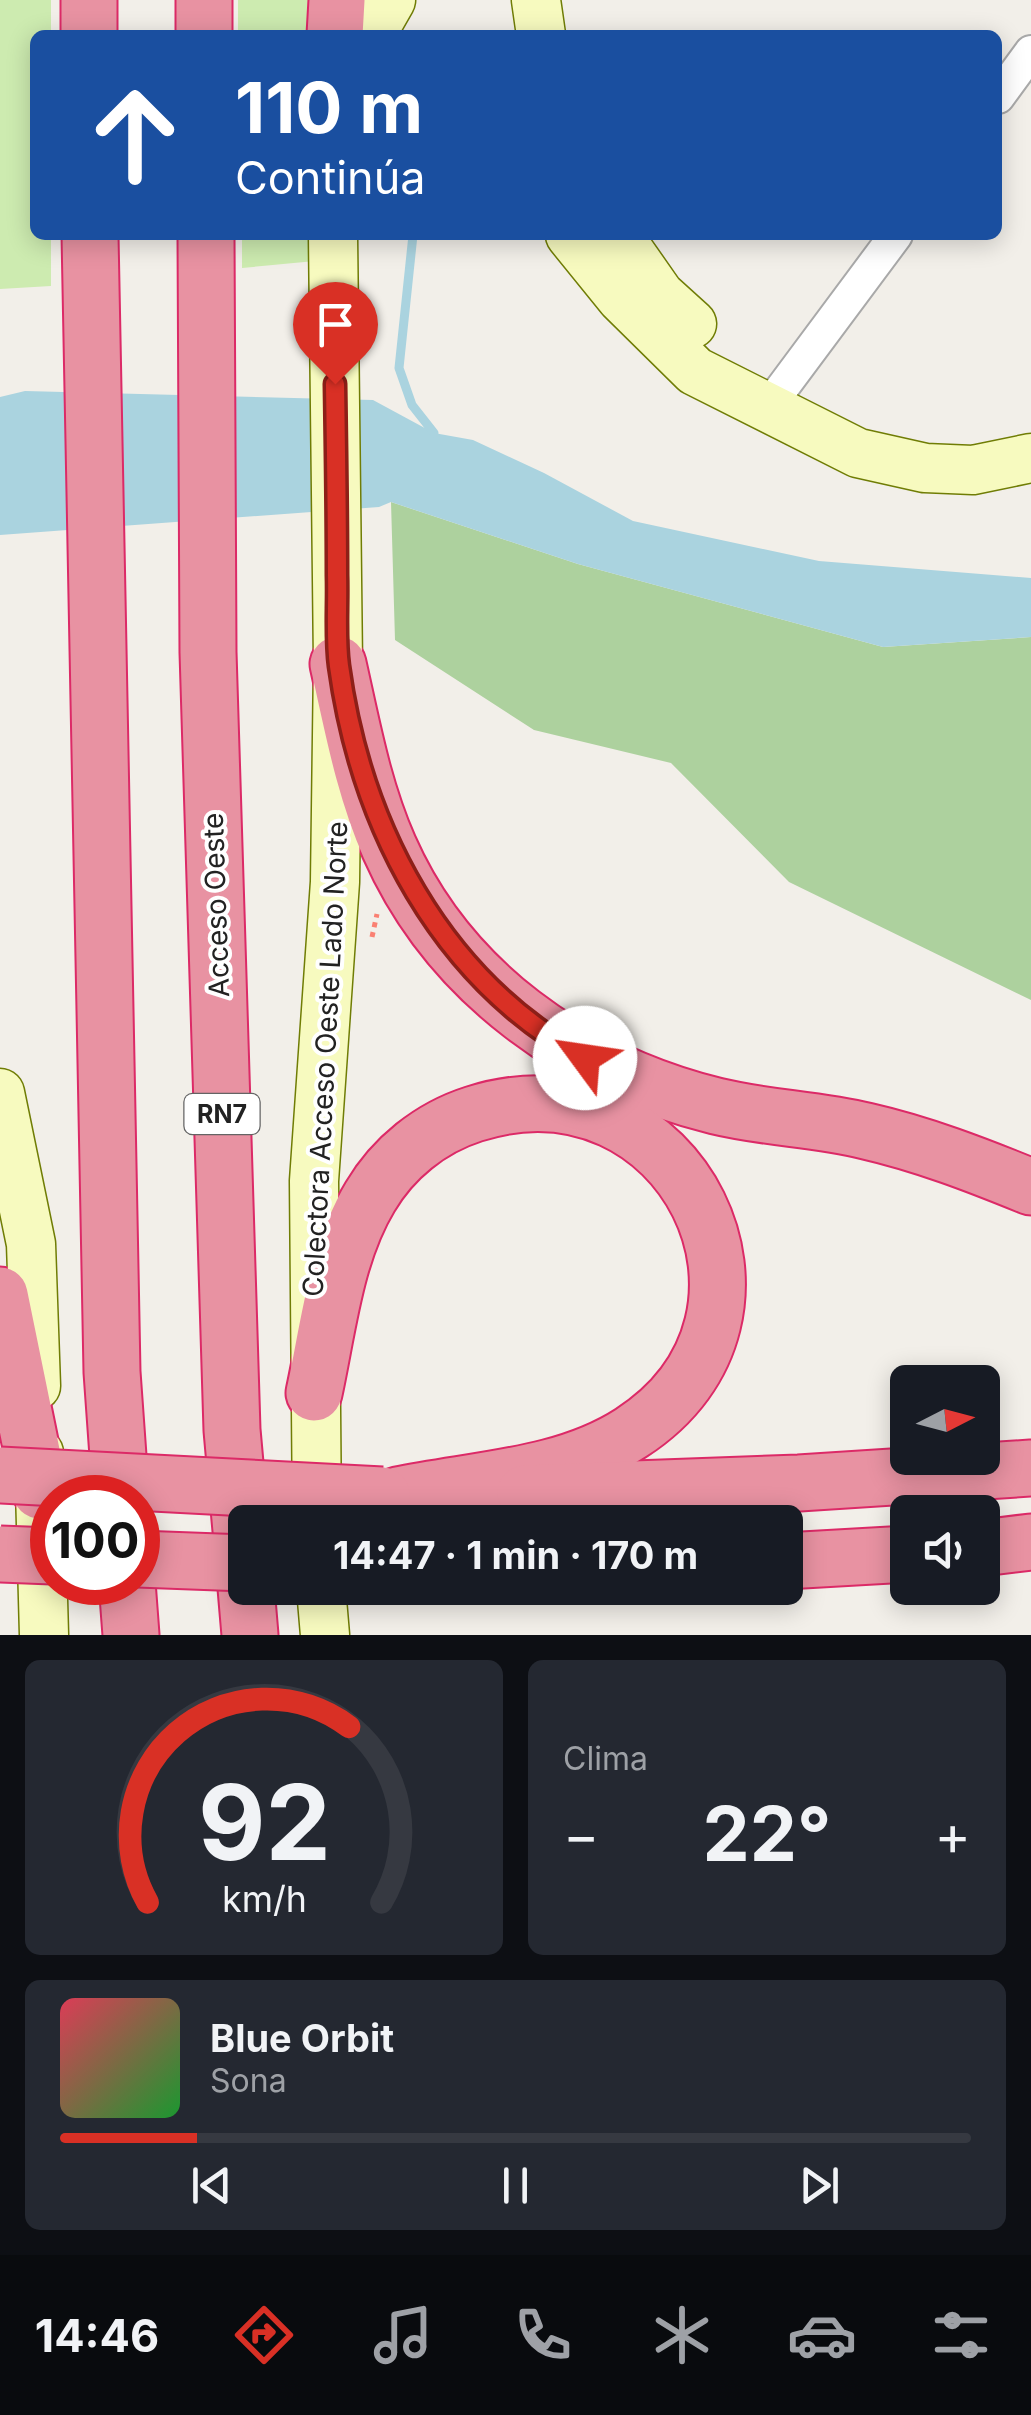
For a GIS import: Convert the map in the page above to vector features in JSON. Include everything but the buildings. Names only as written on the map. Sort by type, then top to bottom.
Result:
[{"type":"highway","points":[[89,0],[89,30]]},
{"type":"highway","points":[[204,0],[204,30]]},
{"type":"highway","points":[[334,30],[337,0]]},
{"type":"highway","points":[[90,253],[112,1372],[119,1475]]},
{"type":"highway","name":"Acceso Oeste","points":[[206,255],[208,652],[232,1430],[239,1505]]},
{"type":"highway","points":[[338,642],[359,761],[398,867],[473,970],[530,1024],[585,1058],[672,1094],[720,1107],[893,1137],[1031,1187]]},
{"type":"highway","points":[[314,1393],[339,1273],[368,1200],[408,1151],[432,1133],[492,1108],[558,1104],[618,1120],[644,1137],[676,1167],[702,1205],[709,1226],[718,1294],[706,1345],[679,1392],[631,1433],[578,1459],[390,1495]]},
{"type":"highway","points":[[0,1295],[20,1483],[390,1495],[668,1490],[1031,1468]]},
{"type":"highway","points":[[1000,1546],[1031,1542]]},
{"type":"highway","points":[[0,1554],[30,1555]]},
{"type":"highway","points":[[803,1560],[890,1555]]},
{"type":"highway","points":[[160,1560],[228,1562]]},
{"type":"highway","points":[[129,1605],[131,1635]]},
{"type":"highway","points":[[247,1605],[250,1635]]},
{"type":"street","points":[[374,30],[391,0]]},
{"type":"street","points":[[536,0],[540,30]]},
{"type":"street","points":[[1002,92],[1031,52]]},
{"type":"street","points":[[574,240],[621,298],[695,371],[858,453],[906,465],[972,470],[1031,458]]},
{"type":"street","points":[[622,240],[660,295],[708,337],[768,408]]},
{"type":"street","points":[[768,408],[892,240]]},
{"type":"street","name":"Colectora Acceso Oeste Lado Norte","points":[[317,1505],[314,1182],[335,882],[338,642],[333,250]]},
{"type":"street","points":[[0,1093],[31,1244],[20,1483],[44,1635]]},
{"type":"street","points":[[322,1605],[324,1635]]},
{"type":"path","points":[[372,938],[379,903],[398,867]]},
{"type":"green space","points":[[0,0],[51,0],[51,30],[30,30],[30,240],[51,240],[51,286],[0,289]]},
{"type":"green space","points":[[238,0],[325,0],[322,30],[238,30]]},
{"type":"green space","points":[[242,240],[316,240],[315,261],[242,268]]},
{"type":"green space","points":[[391,502],[578,564],[883,647],[1031,637],[1031,1000],[789,882],[671,763],[534,730],[395,640]]},
{"type":"water","points":[[25,391],[373,400],[434,433],[473,440],[544,473],[633,521],[819,561],[1031,578],[1031,637],[883,647],[578,564],[391,502],[379,507],[0,535],[0,397]]},
{"type":"waterway","points":[[412,240],[399,368],[412,405],[434,433]]},
{"type":"route","points":[[335,384],[338,664],[359,761],[387,842],[398,867],[427,911],[473,970],[530,1024],[585,1058]]}]
